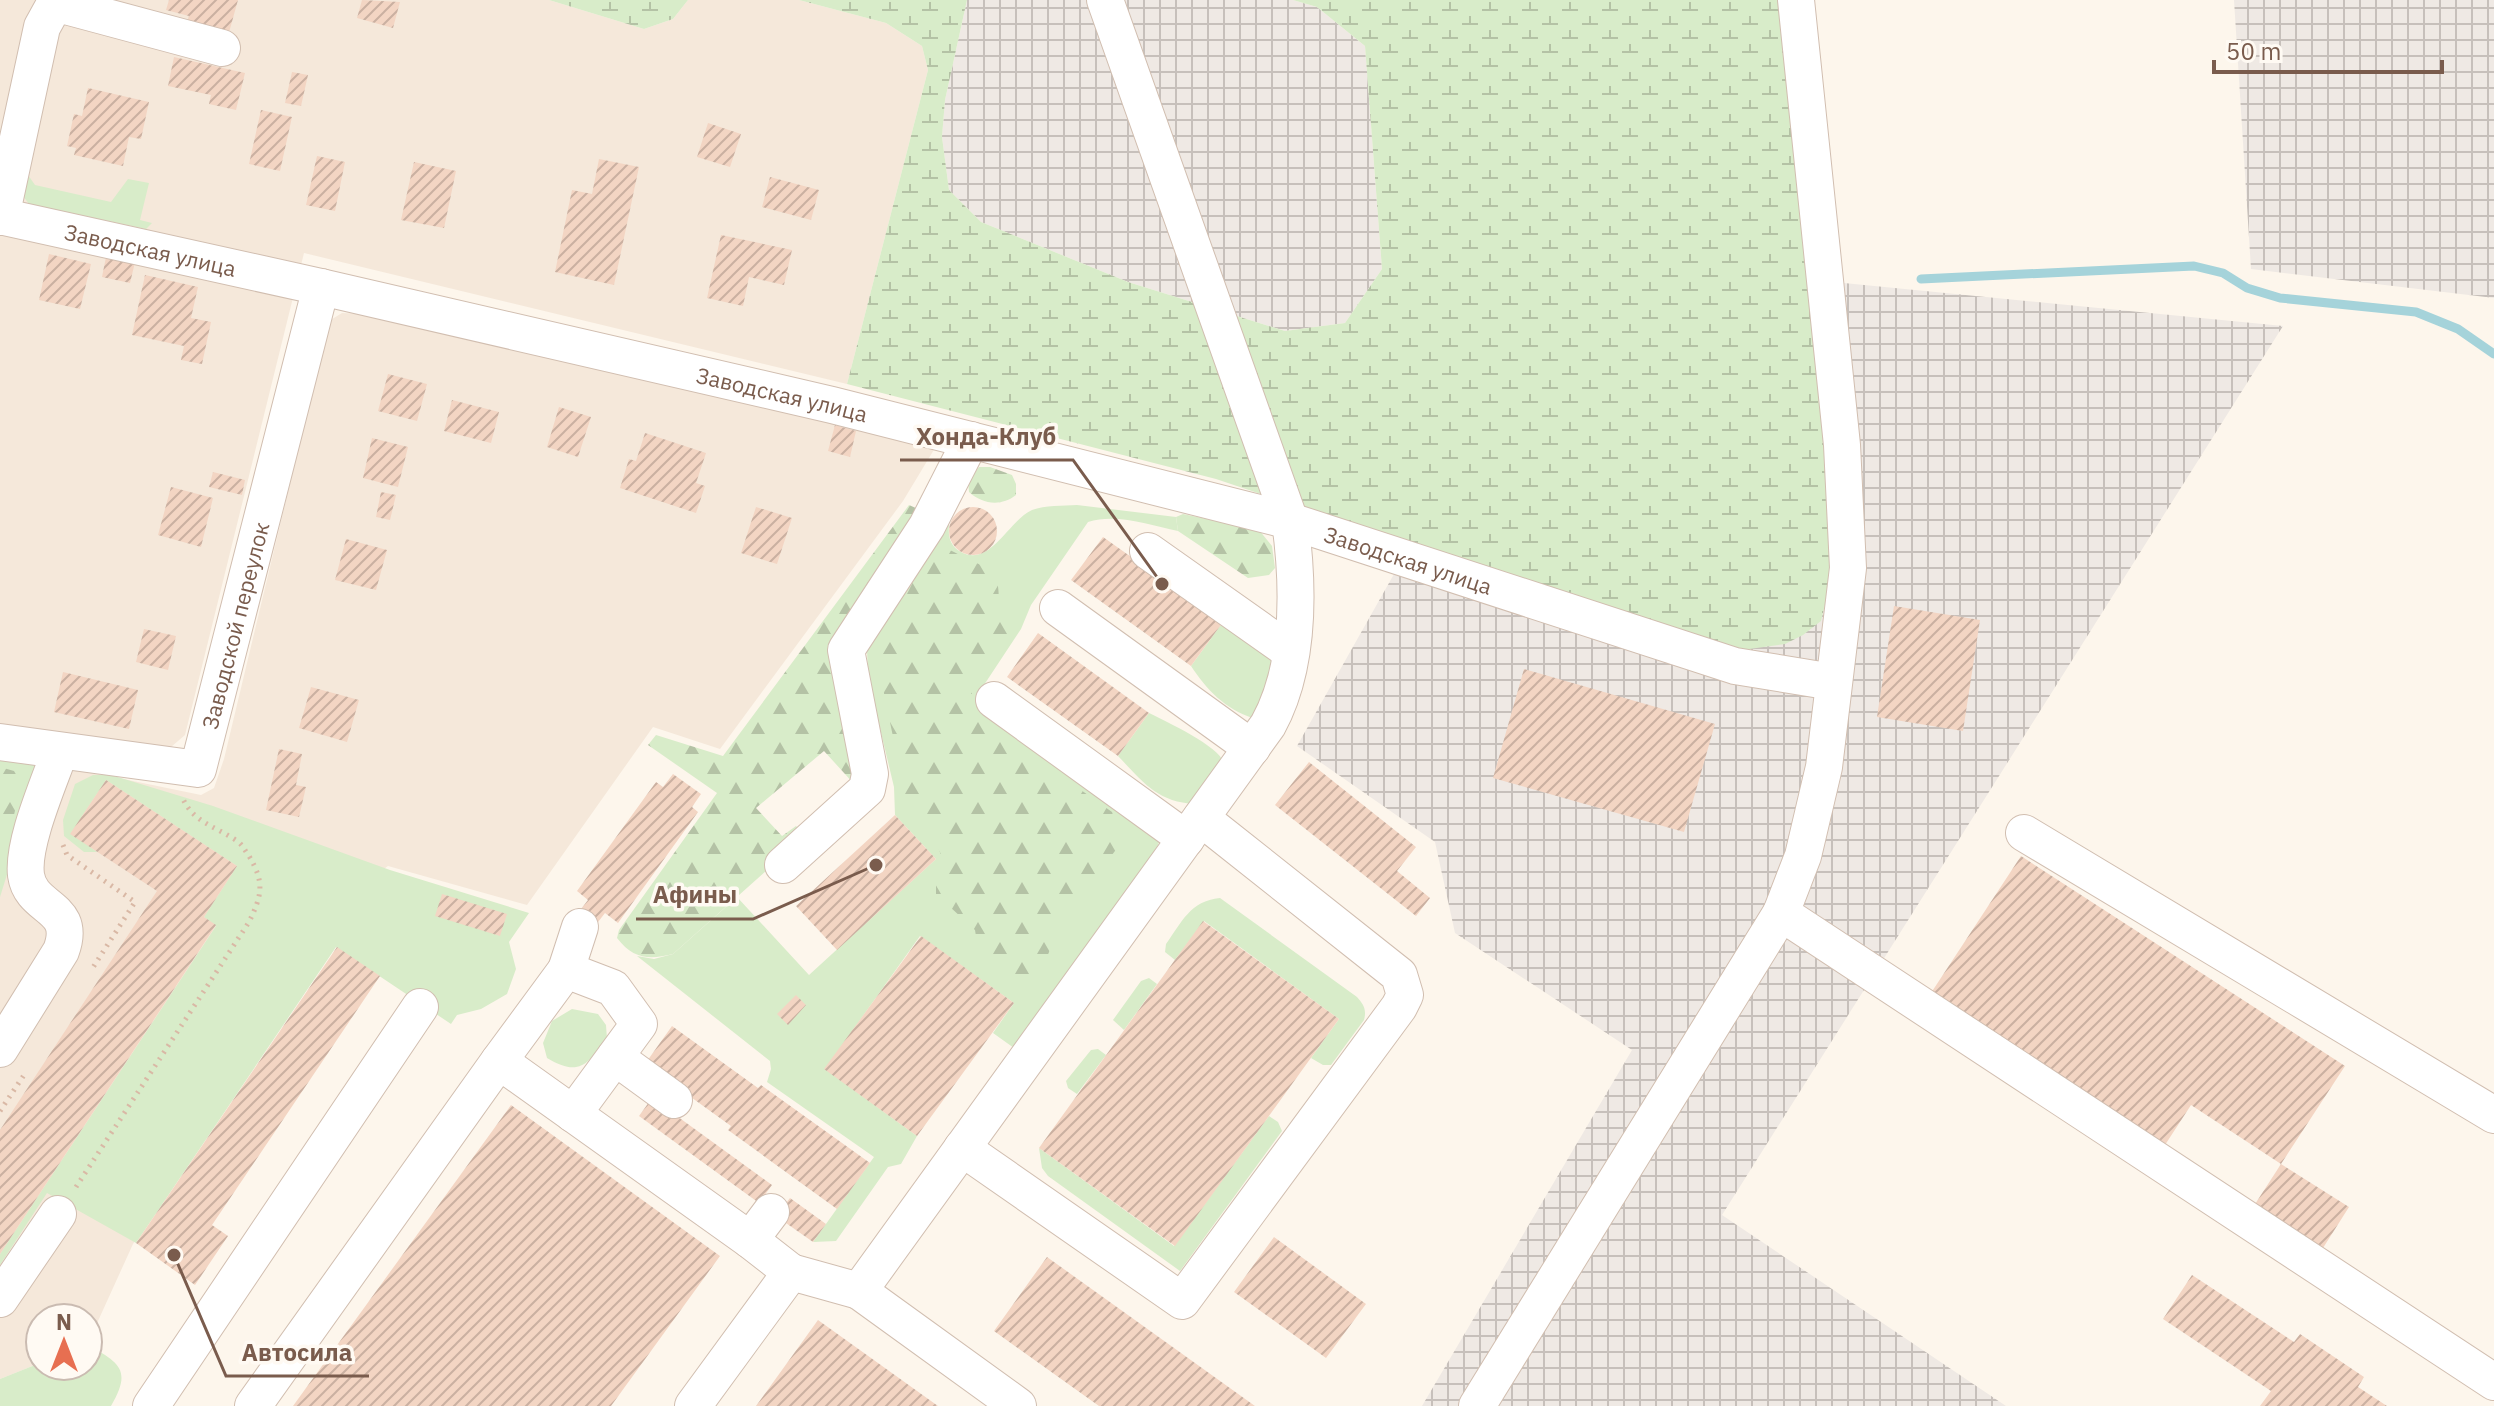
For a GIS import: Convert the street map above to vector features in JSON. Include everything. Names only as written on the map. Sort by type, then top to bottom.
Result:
[{"type":"street","points":[[859,1291],[1268,725],[1282,698],[1290,670],[1295,562],[1290,521],[1105,0]]},
{"type":"street","points":[[1477,1406],[1781,913],[1803,856],[1824,767],[1848,568],[1842,445],[1796,0]]},
{"type":"street","points":[[1,217],[42,27],[53,7],[62,5],[222,48]]},
{"type":"street","name":"Заводская улица","points":[[1,217],[321,287],[971,440],[1290,521],[1735,666],[1833,682]]},
{"type":"street","name":"Заводской переулок","points":[[0,742],[198,769],[321,287]]},
{"type":"street","points":[[783,865],[867,789],[870,774],[846,650],[927,526],[971,440]]},
{"type":"street","points":[[1148,551],[1291,652]]},
{"type":"street","points":[[1058,608],[1252,748]]},
{"type":"street","points":[[962,1148],[1182,1301],[1405,995],[1399,975],[1194,828],[994,700]]},
{"type":"street","points":[[0,1049],[61,951],[67,936],[60,917],[30,890],[25,868],[29,844],[60,751]]},
{"type":"street","points":[[2024,833],[2494,1115]]},
{"type":"street","points":[[1781,913],[2494,1382]]},
{"type":"street","points":[[253,1406],[566,970],[580,927]]},
{"type":"street","points":[[566,970],[613,988],[639,1024],[573,1114]]},
{"type":"street","points":[[151,1406],[420,1007]]},
{"type":"street","points":[[615,1057],[674,1100]]},
{"type":"street","points":[[499,1061],[573,1114],[761,1226],[791,1272],[859,1291],[1018,1406]]},
{"type":"street","points":[[0,1299],[58,1214]]},
{"type":"street","points":[[693,1406],[791,1272]]},
{"type":"path","points":[[58,1214],[249,922],[260,891],[260,874],[241,843],[189,814],[167,767]]},
{"type":"shaded area","points":[[0,0],[549,0],[644,29],[673,19],[688,0],[799,0],[886,23],[922,46],[928,70],[847,384],[304,253],[185,735],[171,747],[0,733]]},
{"type":"shaded area","points":[[967,0],[1293,0],[1317,7],[1365,46],[1382,269],[1345,323],[1285,331],[1128,282],[981,222],[949,190],[942,137],[945,100]]},
{"type":"shaded area","points":[[2234,0],[2494,0],[2494,298],[2251,269]]},
{"type":"shaded area","points":[[1721,271],[2283,326],[1722,1215],[2006,1406],[1422,1406],[1632,1050],[1455,933],[1435,842],[1297,746],[1486,411]]},
{"type":"shaded area","points":[[342,313],[372,314],[935,448],[903,501],[720,749],[653,727],[527,905],[388,866],[381,871],[133,1244],[104,1308],[104,1302],[24,1302],[24,1369],[0,1379],[0,750],[201,795],[214,788],[224,759],[329,321]]},
{"type":"green space","points":[[549,0],[688,0],[673,19],[644,29]]},
{"type":"green space","points":[[799,0],[967,0],[945,100],[942,137],[949,190],[981,222],[1128,282],[1285,331],[1345,323],[1382,269],[1365,46],[1317,7],[1293,0],[1782,0],[1811,253],[1834,567],[1821,621],[1785,644],[1742,650],[1691,638],[1216,479],[847,384],[928,70],[922,46],[886,23]]},
{"type":"green space","points":[[28,175],[35,185],[111,202],[128,179],[149,183],[140,220],[152,223],[146,229],[29,204],[23,196]]},
{"type":"green space","points":[[979,467],[990,467],[1012,475],[1016,495],[998,502],[974,496],[969,492],[968,482]]},
{"type":"green space","points":[[909,505],[918,509],[835,649],[855,785],[824,751],[756,808],[782,836],[796,826],[805,836],[673,954],[649,957],[635,954],[617,938],[619,930],[717,793],[648,745],[656,735],[723,756]]},
{"type":"green space","points":[[1077,505],[1176,517],[1178,531],[1121,519],[1088,522],[1031,605],[1021,629],[980,691],[1153,833],[1159,842],[1155,853],[1014,1048],[993,1033],[1014,1003],[920,936],[825,1069],[917,1136],[901,1164],[888,1167],[836,1241],[813,1242],[874,1157],[767,1082],[770,1061],[637,956],[654,959],[673,954],[737,897],[809,975],[936,859],[895,815],[894,787],[868,678],[867,650],[942,521],[949,525],[949,537],[954,547],[971,555],[981,554],[1032,510]]},
{"type":"green space","points":[[1183,514],[1259,530],[1272,546],[1275,568],[1269,575],[1248,578],[1178,531],[1176,517]]},
{"type":"green space","points":[[935,546],[951,550],[990,570],[998,586],[999,607],[1010,615],[1011,629],[971,690],[977,712],[985,722],[1112,812],[1119,834],[1118,847],[1061,922],[1045,962],[1028,977],[1008,979],[985,969],[980,961],[975,930],[936,894],[936,877],[942,858],[937,844],[911,815],[906,799],[881,679],[882,653],[893,622],[926,556]]},
{"type":"green space","points":[[1223,622],[1255,644],[1274,666],[1273,684],[1253,718],[1218,698],[1191,666]]},
{"type":"green space","points":[[1149,713],[1203,742],[1224,763],[1195,804],[1161,795],[1143,782],[1118,756]]},
{"type":"green space","points":[[0,751],[36,760],[38,775],[0,897]]},
{"type":"green space","points":[[0,767],[14,771],[21,783],[14,815],[0,828]]},
{"type":"green space","points":[[93,775],[111,775],[213,806],[390,870],[529,913],[509,942],[516,969],[507,994],[481,1009],[457,1015],[451,1024],[336,947],[136,1243],[47,1193],[0,1265],[0,1254],[216,926],[204,917],[237,866],[106,780],[71,833],[97,852],[84,852],[64,836],[63,820],[75,784]]},
{"type":"green space","points":[[1220,898],[1361,1002],[1365,1010],[1364,1020],[1331,1065],[1323,1065],[1311,1058],[1339,1019],[1204,921],[1175,960],[1165,952],[1166,944],[1194,908]]},
{"type":"green space","points":[[1149,978],[1157,984],[1124,1030],[1113,1020],[1141,981]]},
{"type":"green space","points":[[572,1009],[598,1014],[606,1025],[607,1039],[588,1061],[567,1067],[547,1058],[543,1043],[552,1021]]},
{"type":"green space","points":[[1098,1049],[1106,1055],[1077,1094],[1068,1088],[1066,1081],[1091,1050]]},
{"type":"green space","points":[[1269,1116],[1278,1122],[1282,1131],[1180,1271],[1048,1176],[1042,1168],[1039,1148],[1174,1246]]},
{"type":"green space","points":[[104,1355],[119,1369],[121,1384],[111,1406],[0,1406],[0,1379],[24,1369],[24,1382],[104,1382]]},
{"type":"building","points":[[169,0],[238,0],[228,36],[186,25],[189,16],[166,10]]},
{"type":"building","points":[[362,0],[400,2],[393,28],[357,18]]},
{"type":"building","points":[[174,57],[245,73],[236,110],[209,104],[211,95],[168,86]]},
{"type":"building","points":[[292,72],[308,75],[301,106],[285,103]]},
{"type":"building","points":[[88,88],[149,102],[141,139],[129,137],[123,166],[74,155],[76,148],[67,146],[74,114],[82,116]]},
{"type":"building","points":[[261,110],[292,117],[280,171],[249,164]]},
{"type":"building","points":[[708,123],[741,134],[730,167],[697,157]]},
{"type":"building","points":[[317,156],[345,162],[335,211],[306,205]]},
{"type":"building","points":[[599,159],[639,167],[614,285],[555,272],[572,190],[592,194]]},
{"type":"building","points":[[414,162],[456,171],[444,228],[401,220]]},
{"type":"building","points":[[770,177],[819,190],[811,220],[762,207]]},
{"type":"building","points":[[721,235],[792,250],[784,285],[749,277],[743,306],[707,298]]},
{"type":"building","points":[[107,252],[136,258],[130,283],[102,277]]},
{"type":"building","points":[[49,254],[91,264],[80,309],[39,300]]},
{"type":"building","points":[[145,275],[198,287],[191,318],[211,322],[202,364],[181,360],[184,346],[132,335]]},
{"type":"building","points":[[388,374],[427,384],[417,421],[378,411]]},
{"type":"building","points":[[452,400],[499,412],[491,443],[444,431]]},
{"type":"building","points":[[559,407],[591,417],[578,457],[547,447]]},
{"type":"building","points":[[835,425],[856,431],[850,457],[828,451]]},
{"type":"building","points":[[645,433],[706,453],[696,483],[705,486],[696,513],[620,488],[629,459],[636,461]]},
{"type":"building","points":[[372,438],[408,447],[398,487],[363,478]]},
{"type":"building","points":[[213,472],[245,480],[242,495],[209,487]]},
{"type":"building","points":[[171,487],[213,498],[201,547],[158,535]]},
{"type":"building","points":[[381,492],[396,495],[390,520],[376,517]]},
{"type":"building","points":[[756,507],[792,518],[777,564],[741,553]]},
{"type":"building","points":[[973,507],[982,508],[990,514],[996,522],[996,540],[990,548],[982,554],[973,555],[964,554],[956,548],[950,540],[949,531],[950,522],[956,514],[964,508]]},
{"type":"building","points":[[1103,537],[1223,622],[1191,666],[1071,580]]},
{"type":"building","points":[[346,539],[387,550],[376,590],[335,580]]},
{"type":"building","points":[[1894,606],[1980,620],[1963,731],[1877,717]]},
{"type":"building","points":[[144,629],[176,636],[168,670],[136,662]]},
{"type":"building","points":[[1038,633],[1149,713],[1118,756],[1007,677]]},
{"type":"building","points":[[1524,669],[1715,724],[1684,832],[1493,778]]},
{"type":"building","points":[[63,672],[138,690],[129,729],[54,712]]},
{"type":"building","points":[[311,687],[359,700],[347,742],[299,728]]},
{"type":"building","points":[[279,749],[302,754],[296,785],[306,787],[299,817],[266,810]]},
{"type":"building","points":[[1309,762],[1416,847],[1397,871],[1430,898],[1416,916],[1275,805]]},
{"type":"building","points":[[673,774],[701,794],[692,807],[698,812],[618,923],[605,913],[595,926],[578,913],[588,900],[577,891],[656,782],[663,787]]},
{"type":"building","points":[[106,780],[237,866],[204,917],[216,925],[0,1254],[0,1130],[157,891],[70,834]]},
{"type":"building","points":[[895,815],[936,859],[837,950],[796,906]]},
{"type":"building","points":[[2021,856],[2345,1066],[2281,1164],[2191,1105],[2165,1145],[1931,993]]},
{"type":"building","points":[[442,894],[507,914],[500,936],[435,916]]},
{"type":"building","points":[[1203,921],[1339,1019],[1175,1246],[1039,1148]]},
{"type":"building","points":[[921,936],[1014,1003],[917,1136],[824,1069]]},
{"type":"building","points":[[337,947],[380,976],[212,1225],[228,1236],[195,1285],[136,1243]]},
{"type":"building","points":[[796,995],[806,1005],[788,1025],[777,1014]]},
{"type":"building","points":[[672,1026],[870,1163],[837,1209],[728,1130],[731,1126],[645,1064]]},
{"type":"building","points":[[652,1098],[772,1185],[759,1203],[639,1116]]},
{"type":"building","points":[[511,1105],[720,1256],[611,1406],[293,1406]]},
{"type":"building","points":[[2281,1164],[2349,1207],[2316,1259],[2248,1215]]},
{"type":"building","points":[[790,1198],[826,1224],[813,1242],[776,1216]]},
{"type":"building","points":[[1274,1237],[1366,1304],[1326,1358],[1234,1292]]},
{"type":"building","points":[[1047,1257],[1255,1406],[1099,1406],[994,1331]]},
{"type":"building","points":[[2192,1275],[2294,1342],[2300,1334],[2364,1377],[2358,1387],[2387,1406],[2260,1406],[2271,1391],[2163,1319]]},
{"type":"building","points":[[818,1320],[938,1406],[756,1406]]},
{"type":"waterway","points":[[1921,279],[2194,266],[2223,273],[2247,288],[2280,298],[2416,312],[2458,329],[2494,354]]},
{"type":"place","name":"Хонда-Клуб","points":[[1162,584]]},
{"type":"place","name":"Афины","points":[[876,865]]},
{"type":"place","name":"Автосила","points":[[174,1255]]}]
